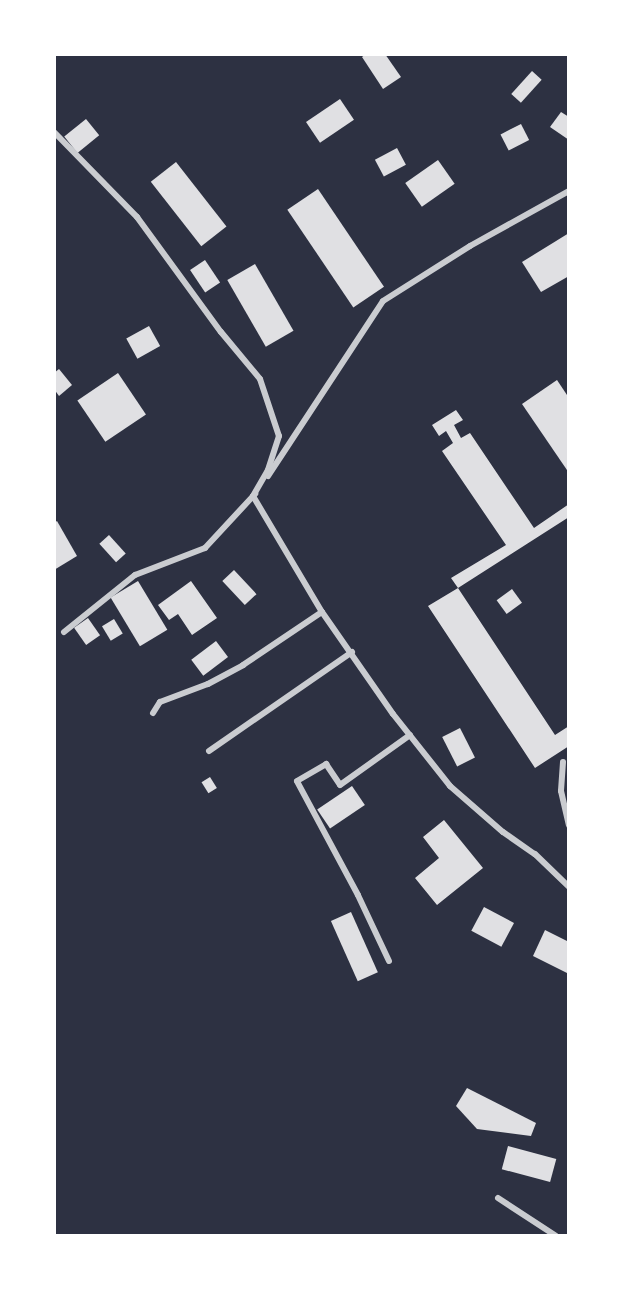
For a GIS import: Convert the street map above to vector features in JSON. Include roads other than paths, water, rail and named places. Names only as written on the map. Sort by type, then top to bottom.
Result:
[{"type":"street","points":[[54,132],[137,216],[221,332],[260,379],[279,436],[268,470],[254,496]]},
{"type":"street","points":[[64,632],[135,575],[205,548],[254,496],[383,301],[470,246],[569,191]]},
{"type":"street","points":[[254,496],[322,612],[410,735],[450,786],[503,832],[535,854],[569,887]]},
{"type":"street","points":[[153,713],[160,702],[208,684],[243,665],[322,612]]},
{"type":"street","points":[[209,751],[352,652]]},
{"type":"street","points":[[389,961],[358,895],[297,781],[326,764],[340,785],[410,735]]},
{"type":"street","points":[[563,762],[561,791],[569,825]]},
{"type":"street","points":[[498,1197],[556,1236]]}]
